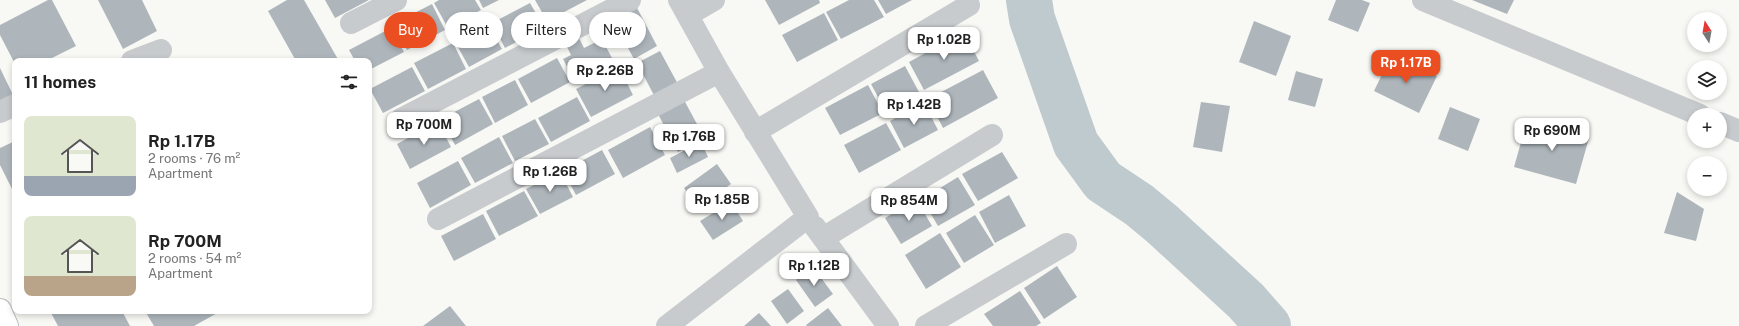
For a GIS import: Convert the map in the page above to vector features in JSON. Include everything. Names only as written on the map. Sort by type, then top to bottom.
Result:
[{"type":"street","points":[[351,23],[396,0]]},
{"type":"street","points":[[401,119],[630,0]]},
{"type":"street","points":[[714,0],[683,8],[719,72],[808,217],[881,324]]},
{"type":"street","points":[[1422,0],[1687,110]]},
{"type":"street","points":[[755,132],[969,5]]},
{"type":"street","points":[[140,58],[161,50]]},
{"type":"street","points":[[438,219],[719,72]]},
{"type":"street","points":[[0,112],[12,106]]},
{"type":"street","points":[[1727,126],[1739,131]]},
{"type":"street","points":[[823,238],[992,135]]},
{"type":"street","points":[[680,322],[808,217]]},
{"type":"street","points":[[926,326],[1066,244]]},
{"type":"street","points":[[0,310],[7,326]]},
{"type":"building","points":[[48,0],[52,0],[76,46],[52,58],[12,58],[0,35],[0,25]]},
{"type":"building","points":[[98,0],[142,0],[157,31],[123,49]]},
{"type":"building","points":[[287,0],[304,0],[337,58],[294,58],[268,11]]},
{"type":"building","points":[[325,0],[369,0],[335,18]]},
{"type":"building","points":[[439,0],[475,0],[481,10],[477,12],[445,12],[445,23],[434,3]]},
{"type":"building","points":[[479,0],[499,0],[483,8]]},
{"type":"building","points":[[535,0],[587,0],[564,12],[542,12]]},
{"type":"building","points":[[765,0],[819,0],[820,3],[779,25]]},
{"type":"building","points":[[849,0],[874,0],[884,17],[841,39],[826,12]]},
{"type":"building","points":[[878,0],[912,0],[886,14]]},
{"type":"building","points":[[1336,0],[1362,0],[1370,3],[1358,32],[1328,20]]},
{"type":"building","points":[[1472,0],[1514,0],[1507,14]]},
{"type":"building","points":[[530,3],[535,12],[513,12]]},
{"type":"building","points":[[432,4],[436,12],[416,12]]},
{"type":"building","points":[[635,4],[639,12],[620,12]]},
{"type":"building","points":[[511,13],[511,45],[505,48],[503,44],[503,17]]},
{"type":"building","points":[[824,13],[838,40],[797,62],[782,35]]},
{"type":"building","points":[[437,14],[445,30],[437,34]]},
{"type":"building","points":[[1254,21],[1291,36],[1276,76],[1239,62]]},
{"type":"building","points":[[646,25],[657,46],[634,59],[628,48],[646,48]]},
{"type":"building","points":[[384,32],[384,48],[402,48],[404,52],[372,68],[372,58],[353,58],[349,50]]},
{"type":"building","points":[[964,32],[979,61],[924,90],[909,62]]},
{"type":"building","points":[[581,42],[584,48],[589,46],[589,48],[607,48],[614,62],[575,82],[563,59],[571,55],[568,48],[581,48]]},
{"type":"building","points":[[445,47],[456,48],[466,69],[428,89],[414,63]]},
{"type":"building","points":[[458,48],[501,48],[502,49],[469,67]]},
{"type":"building","points":[[660,51],[679,86],[656,99],[637,63]]},
{"type":"building","points":[[1392,54],[1437,76],[1419,113],[1374,91]]},
{"type":"building","points":[[557,58],[570,82],[531,103],[518,79]]},
{"type":"building","points":[[905,66],[919,92],[885,110],[871,84]]},
{"type":"building","points":[[412,67],[425,91],[383,113],[372,93],[372,88]]},
{"type":"building","points":[[619,67],[633,95],[591,117],[576,89]]},
{"type":"building","points":[[0,68],[12,93],[12,100],[0,106]]},
{"type":"building","points":[[983,70],[998,98],[943,128],[928,99]]},
{"type":"building","points":[[1296,71],[1323,79],[1315,107],[1288,100]]},
{"type":"building","points":[[515,80],[528,105],[495,123],[482,97]]},
{"type":"building","points":[[868,85],[883,113],[840,135],[825,108]]},
{"type":"building","points":[[577,97],[590,121],[551,142],[538,118]]},
{"type":"building","points":[[479,99],[493,124],[455,145],[441,119]]},
{"type":"building","points":[[684,100],[704,137],[678,152],[658,114]]},
{"type":"building","points":[[1201,102],[1230,106],[1222,152],[1193,147]]},
{"type":"building","points":[[924,103],[938,130],[904,148],[890,121]]},
{"type":"building","points":[[1450,107],[1480,119],[1468,151],[1438,139]]},
{"type":"building","points":[[535,119],[549,144],[515,161],[502,136]]},
{"type":"building","points":[[1527,121],[1589,138],[1576,184],[1514,167]]},
{"type":"building","points":[[438,122],[451,147],[410,169],[397,144]]},
{"type":"building","points":[[886,123],[901,150],[859,173],[844,145]]},
{"type":"building","points":[[650,127],[665,155],[623,178],[608,150]]},
{"type":"building","points":[[499,137],[513,163],[475,183],[461,158]]},
{"type":"building","points":[[12,142],[12,189],[0,165],[0,148]]},
{"type":"building","points":[[701,142],[708,157],[677,173],[670,158]]},
{"type":"building","points":[[602,150],[615,174],[576,195],[563,171]]},
{"type":"building","points":[[1002,152],[1018,178],[978,201],[962,174]]},
{"type":"building","points":[[458,161],[471,185],[430,208],[417,183]]},
{"type":"building","points":[[717,164],[731,184],[698,207],[684,188]]},
{"type":"building","points":[[560,172],[573,197],[540,214],[526,189]]},
{"type":"building","points":[[958,177],[975,205],[938,226],[922,199]]},
{"type":"building","points":[[524,191],[538,216],[499,236],[486,211]]},
{"type":"building","points":[[1677,192],[1704,209],[1696,241],[1664,233]]},
{"type":"building","points":[[1009,195],[1026,226],[995,243],[979,212]]},
{"type":"building","points":[[916,199],[932,226],[901,244],[885,218]]},
{"type":"building","points":[[731,202],[743,221],[713,240],[700,221]]},
{"type":"building","points":[[483,214],[496,239],[454,261],[441,236]]},
{"type":"building","points":[[975,215],[994,245],[964,263],[946,233]]},
{"type":"building","points":[[940,233],[961,267],[926,289],[905,255]]},
{"type":"building","points":[[1057,266],[1077,297],[1044,319],[1024,288]]},
{"type":"building","points":[[813,267],[833,294],[815,307],[796,280]]},
{"type":"building","points":[[788,289],[804,311],[787,324],[771,301]]},
{"type":"building","points":[[1020,291],[1041,323],[1036,326],[993,326],[984,314]]},
{"type":"building","points":[[450,306],[466,326],[423,326]]},
{"type":"building","points":[[828,308],[842,326],[806,325]]},
{"type":"building","points":[[759,313],[771,326],[744,326]]},
{"type":"building","points":[[52,314],[124,314],[130,326],[58,326]]},
{"type":"building","points":[[147,314],[215,314],[194,326],[154,326]]},
{"type":"waterway","points":[[1029,0],[1032,19],[1076,144],[1103,181],[1139,205],[1162,224],[1246,301],[1268,326]]}]
